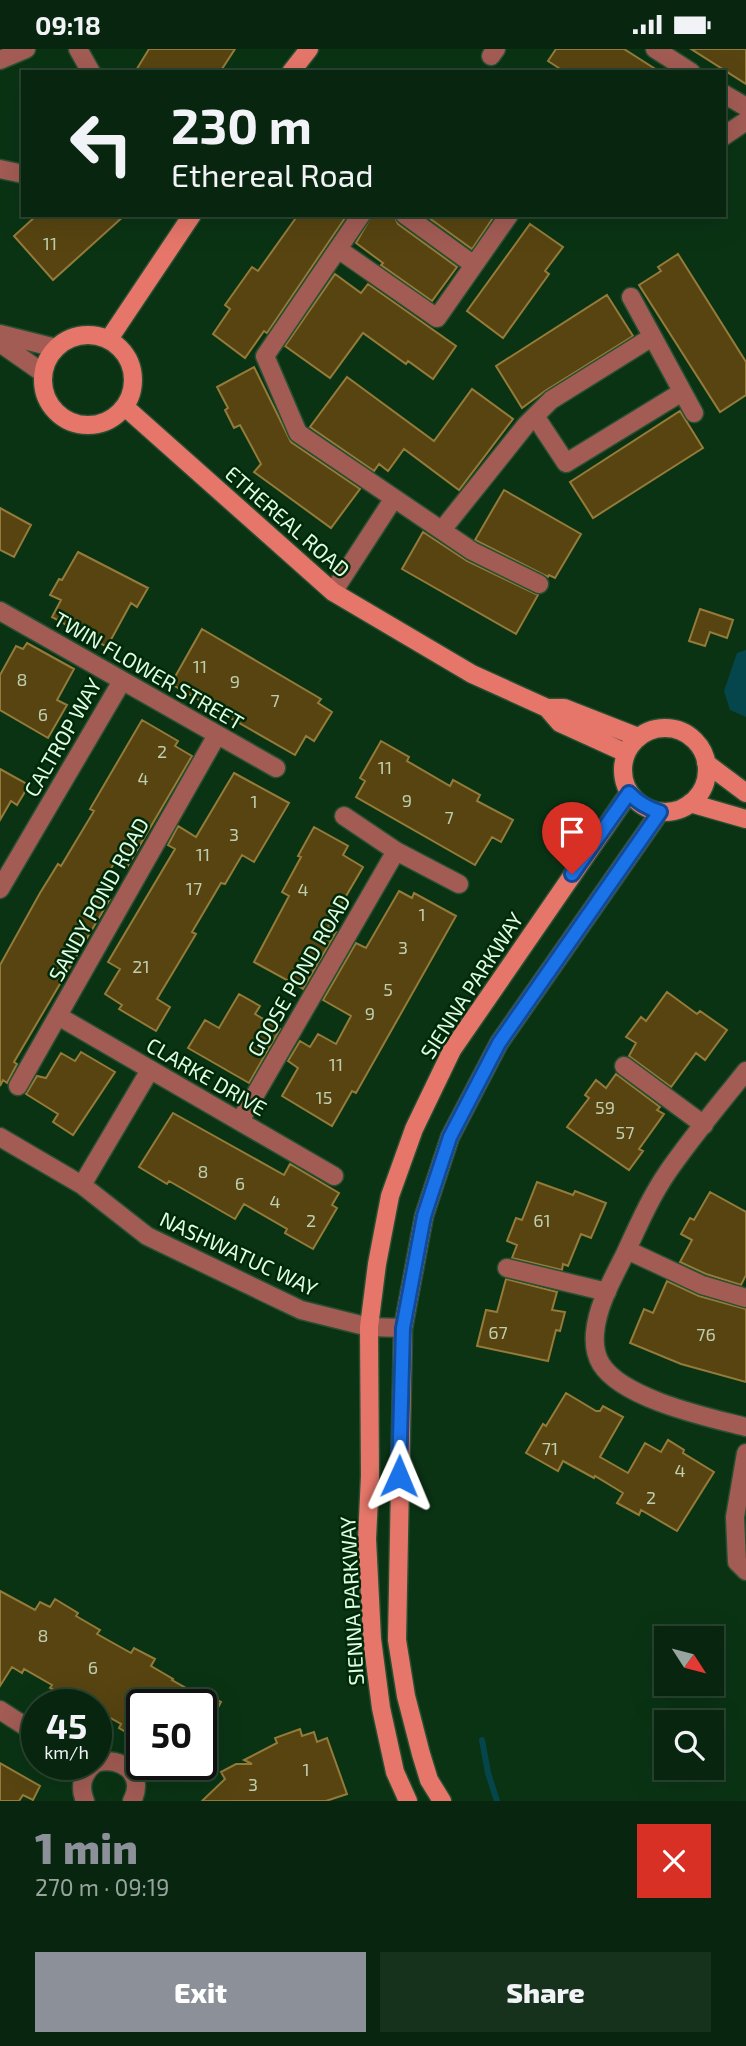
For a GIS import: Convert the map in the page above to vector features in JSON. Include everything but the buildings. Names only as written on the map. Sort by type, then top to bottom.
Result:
[{"type":"main road","points":[[293,70],[309,49]]},
{"type":"main road","points":[[109,339],[191,217]]},
{"type":"main road","points":[[96,335],[109,339],[128,357],[133,369],[131,395],[125,407],[115,417],[103,423],[76,424],[54,410],[46,398],[43,373],[48,358],[68,339],[96,335]]},
{"type":"main road","name":"ETHEREAL ROAD","points":[[125,407],[333,592],[472,674],[547,708],[564,708],[638,737]]},
{"type":"main road","name":"ETHEREAL ROAD","points":[[547,708],[560,723],[626,753]]},
{"type":"main road","points":[[660,728],[679,730],[693,738],[706,763],[704,785],[690,803],[681,809],[660,812],[648,809],[629,793],[623,773],[626,753],[638,737],[660,728]]},
{"type":"main road","points":[[706,763],[746,793]]},
{"type":"main road","name":"SIENNA PARKWAY","points":[[408,1801],[396,1772],[384,1721],[372,1639],[367,1539],[370,1476],[369,1327],[390,1196],[414,1129],[452,1050],[629,793]]},
{"type":"main road","points":[[690,803],[746,818]]},
{"type":"main road","name":"SIENNA PARKWAY","points":[[442,1801],[429,1780],[421,1754],[406,1696],[397,1640],[403,1328],[424,1216],[450,1137],[499,1043],[660,812]]},
{"type":"street","points":[[0,60],[26,49]]},
{"type":"street","points":[[78,49],[90,70]]},
{"type":"street","points":[[655,49],[688,70]]},
{"type":"street","points":[[726,95],[746,107]]},
{"type":"street","points":[[726,135],[746,121]]},
{"type":"street","points":[[0,169],[21,174]]},
{"type":"street","points":[[360,217],[265,356],[299,433],[472,551],[538,584]]},
{"type":"street","points":[[408,217],[474,265]]},
{"type":"street","points":[[338,249],[437,318],[508,217]]},
{"type":"street","points":[[631,297],[694,413]]},
{"type":"street","points":[[0,334],[56,348]]},
{"type":"street","points":[[442,530],[551,400],[652,337]]},
{"type":"street","points":[[0,343],[43,373]]},
{"type":"street","points":[[535,416],[566,463],[682,392]]},
{"type":"street","points":[[333,592],[394,498]]},
{"type":"street","name":"TWIN FLOWER STREET","points":[[0,611],[276,768]]},
{"type":"street","name":"CALTROP WAY","points":[[2,881],[122,681]]},
{"type":"street","name":"SANDY POND ROAD","points":[[18,1086],[217,735]]},
{"type":"street","points":[[344,816],[396,851],[459,884]]},
{"type":"street","name":"GOOSE POND ROAD","points":[[240,1121],[396,851]]},
{"type":"street","name":"CLARKE DRIVE","points":[[58,1016],[334,1175]]},
{"type":"street","points":[[624,1066],[704,1125]]},
{"type":"street","points":[[82,1185],[150,1070]]},
{"type":"street","points":[[746,1071],[655,1193],[607,1292],[595,1330],[594,1348],[601,1365],[614,1378],[640,1394],[670,1406],[746,1427]]},
{"type":"street","name":"NASHWATUC WAY","points":[[0,1137],[82,1185],[147,1236],[301,1310],[369,1327],[403,1328]]},
{"type":"street","points":[[627,1250],[702,1286],[746,1298]]},
{"type":"street","points":[[507,1268],[607,1292]]},
{"type":"street","points":[[746,1453],[735,1517],[737,1562],[746,1571]]},
{"type":"street","points":[[0,1710],[21,1724]]},
{"type":"street","points":[[112,1760],[127,1766],[133,1775],[136,1785],[132,1801]]},
{"type":"street","points":[[83,1780],[81,1789],[85,1801]]},
{"type":"water","points":[[746,650],[746,717],[730,710],[724,691],[737,653]]},
{"type":"waterway","points":[[482,1740],[497,1801]]},
{"type":"route","points":[[399,1476],[403,1328],[424,1216],[450,1137],[499,1043],[660,812],[648,809],[629,793],[572,874]]}]
